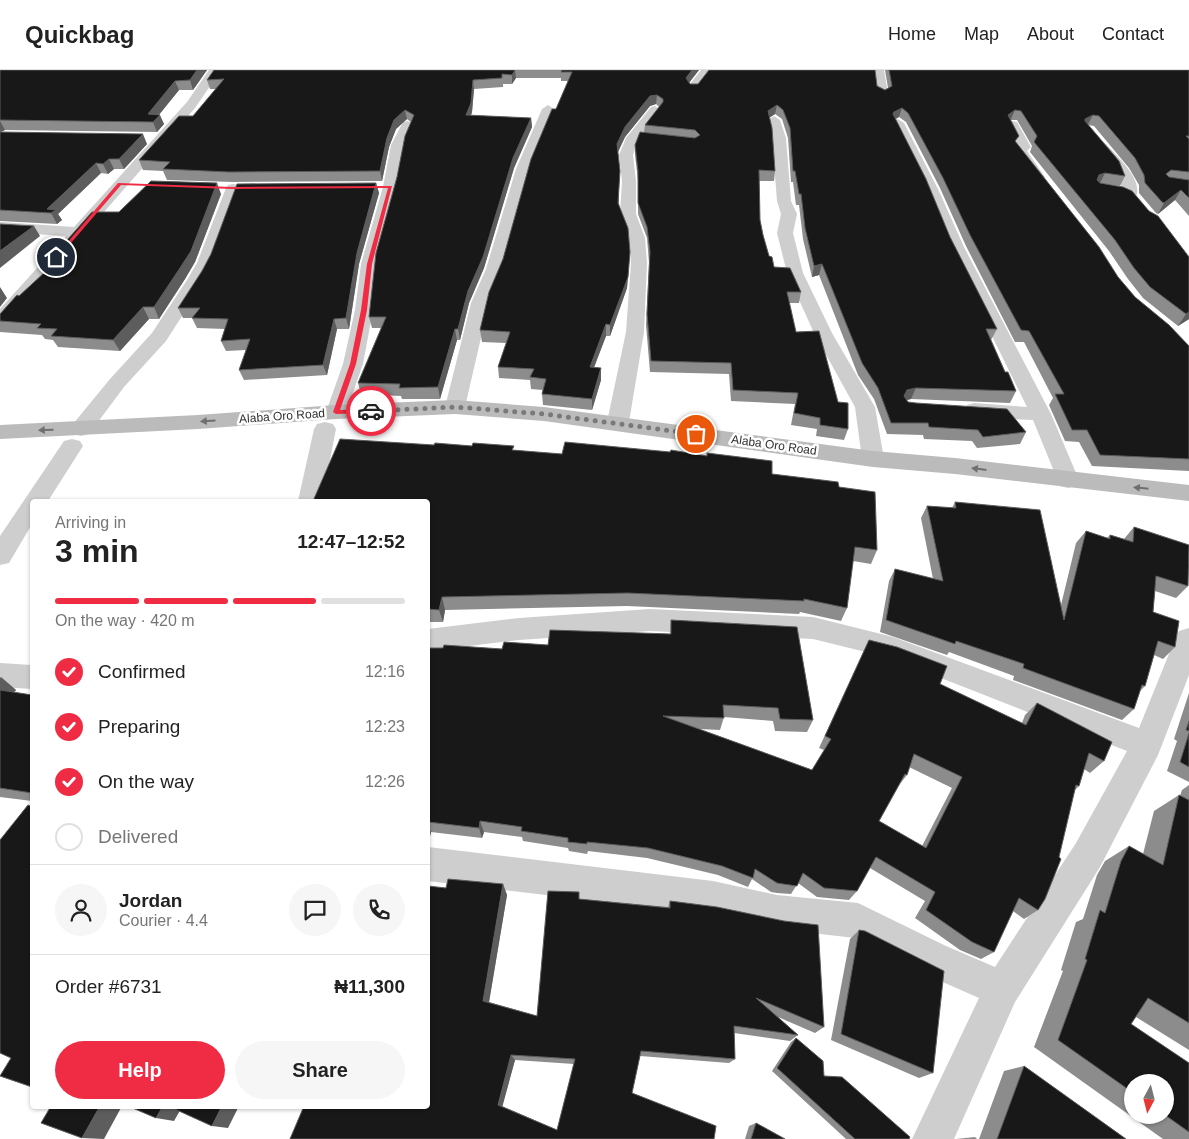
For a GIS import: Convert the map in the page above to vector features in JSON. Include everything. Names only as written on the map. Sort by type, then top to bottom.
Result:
[{"type":"main road","name":"Alaba Oro Road","points":[[0,448],[77,438],[331,421],[393,411],[456,407],[618,422],[873,459],[955,466],[1189,493]]},
{"type":"main road","name":"Alaba Oro Road","points":[[331,421],[524,428],[736,452],[1189,511]]},
{"type":"main road","name":"Alaba Oro Road","points":[[0,432],[77,438]]},
{"type":"street","points":[[0,320],[76,232],[191,105],[215,70]]},
{"type":"street","points":[[693,88],[707,70]]},
{"type":"street","points":[[878,70],[882,94]]},
{"type":"street","points":[[456,407],[468,347],[480,303],[494,270],[520,179],[548,109]]},
{"type":"street","points":[[618,422],[635,332],[639,263],[637,238],[628,214],[626,155],[633,138],[655,110]]},
{"type":"street","points":[[774,120],[779,138],[784,193],[789,214],[785,233],[795,273],[823,333],[865,407],[873,459]]},
{"type":"street","points":[[898,123],[908,147],[931,189],[956,247],[1041,414],[1068,480]]},
{"type":"street","points":[[311,499],[316,483],[319,459],[331,421],[353,364],[364,310],[369,264],[390,187],[398,144],[408,125]]},
{"type":"street","points":[[1012,125],[1024,147],[1019,150],[1047,187]]},
{"type":"street","points":[[140,138],[160,138]]},
{"type":"street","points":[[1094,138],[1126,176],[1135,201],[1110,191]]},
{"type":"street","points":[[120,184],[140,185]]},
{"type":"street","points":[[372,187],[390,187]]},
{"type":"street","points":[[37,499],[77,438],[117,383],[160,336],[191,287],[205,263],[224,188],[251,188]]},
{"type":"street","points":[[0,228],[76,232]]},
{"type":"street","points":[[951,409],[1041,414]]},
{"type":"street","points":[[0,556],[30,509]]},
{"type":"street","points":[[430,640],[519,629],[650,620],[813,628],[893,648],[1147,745]]},
{"type":"street","points":[[933,1139],[1002,989],[1088,854],[1147,745],[1189,639]]},
{"type":"street","points":[[0,675],[30,677]]},
{"type":"street","points":[[430,864],[713,898],[777,912],[858,921],[933,960],[1002,989]]},
{"type":"building","points":[[0,70],[197,70],[190,80],[175,81],[148,114],[160,115],[153,122],[0,120]]},
{"type":"building","points":[[214,70],[515,70],[512,75],[502,74],[502,78],[473,80],[471,103],[466,115],[531,118],[513,158],[483,257],[468,291],[458,329],[455,329],[438,387],[399,388],[400,384],[358,383],[386,317],[369,317],[376,253],[397,177],[405,136],[414,115],[405,110],[394,120],[387,138],[380,171],[229,172],[163,169],[170,162],[139,160],[179,116],[193,116],[224,79],[207,80]]},
{"type":"building","points":[[562,70],[692,70],[686,78],[690,84],[698,84],[709,70],[875,70],[877,86],[885,90],[892,86],[889,70],[1189,70],[1189,136],[1186,136],[1189,139],[1189,172],[1171,170],[1166,174],[1169,177],[1189,180],[1189,198],[1181,190],[1164,203],[1162,202],[1145,183],[1144,175],[1135,158],[1099,116],[1093,115],[1085,119],[1119,161],[1125,176],[1105,173],[1099,175],[1097,180],[1100,183],[1123,187],[1132,191],[1149,211],[1158,216],[1189,257],[1189,312],[1186,314],[1150,287],[1134,268],[1115,240],[1034,142],[1037,136],[1021,111],[1015,110],[1008,115],[1019,136],[1015,141],[1099,247],[1118,277],[1135,297],[1169,325],[1189,346],[1189,459],[1100,455],[1087,430],[1072,430],[1055,394],[1064,394],[1029,331],[1021,330],[970,235],[943,178],[908,113],[902,108],[893,114],[926,179],[950,237],[997,329],[986,329],[1005,372],[1008,372],[1016,391],[916,388],[907,390],[904,396],[908,402],[1007,409],[1026,432],[983,437],[978,430],[929,427],[928,423],[891,423],[878,388],[862,363],[822,264],[814,266],[805,228],[801,194],[799,194],[795,171],[793,171],[790,128],[783,110],[777,105],[768,111],[772,128],[775,171],[759,170],[760,220],[763,235],[774,267],[790,268],[801,292],[787,292],[796,332],[819,331],[838,402],[848,403],[848,429],[820,425],[820,418],[794,413],[798,393],[733,390],[731,363],[651,361],[647,314],[650,252],[647,227],[638,203],[638,171],[635,145],[640,132],[695,138],[700,135],[695,130],[645,125],[663,102],[663,99],[657,95],[650,96],[625,127],[617,144],[620,171],[618,203],[628,228],[630,252],[628,277],[610,325],[606,324],[590,367],[601,368],[592,399],[542,394],[546,379],[530,377],[534,369],[498,367],[510,332],[480,330],[489,292],[503,259],[531,159],[552,109],[556,109],[572,72],[561,72]]},
{"type":"building","points":[[0,132],[143,134],[119,159],[109,159],[103,164],[96,163],[47,209],[56,210],[51,213],[0,210]]},
{"type":"building","points":[[151,181],[217,183],[191,251],[154,307],[143,307],[113,340],[51,336],[57,329],[37,328],[41,324],[0,321],[0,314],[17,295],[19,296],[71,248],[60,248],[92,212],[119,212]]},
{"type":"building","points":[[376,183],[357,253],[346,318],[334,319],[323,365],[239,370],[250,339],[221,341],[228,319],[192,318],[200,308],[178,308],[211,254],[237,184]]},
{"type":"building","points":[[0,224],[34,226],[0,251]]},
{"type":"building","points":[[340,439],[434,445],[435,443],[472,446],[473,443],[514,446],[512,450],[562,454],[565,442],[670,452],[671,450],[707,456],[707,453],[772,461],[772,474],[838,482],[839,487],[875,492],[877,550],[855,547],[847,608],[804,599],[804,601],[628,593],[442,597],[439,610],[430,609],[430,499],[314,499]]},
{"type":"building","points":[[955,502],[1040,510],[1064,620],[1086,531],[1110,539],[1110,535],[1133,542],[1134,527],[1189,545],[1188,586],[1156,576],[1153,612],[1179,621],[1175,647],[1158,641],[1145,686],[1142,685],[1134,709],[1023,668],[1024,664],[956,641],[955,644],[886,620],[895,569],[943,581],[927,506],[956,508]]},
{"type":"building","points":[[671,620],[797,627],[813,720],[780,719],[778,708],[723,705],[724,718],[663,716],[812,770],[831,739],[825,736],[869,640],[897,647],[947,666],[940,684],[1026,725],[1037,703],[1112,742],[1104,761],[1089,753],[1079,786],[1076,785],[1059,857],[1061,859],[1045,899],[1038,910],[1019,898],[994,952],[972,942],[926,910],[935,892],[876,857],[857,891],[824,888],[803,873],[797,886],[783,884],[777,883],[755,869],[753,878],[722,866],[648,848],[568,842],[568,838],[521,831],[522,827],[480,821],[479,828],[430,822],[430,648],[443,648],[444,645],[502,649],[504,642],[548,645],[550,630],[671,634]],"holes":[[[914,754],[962,777],[926,848],[879,821],[905,774],[907,775]]]},
{"type":"building","points":[[0,690],[30,695],[30,793],[0,788]]},
{"type":"building","points":[[1189,733],[1189,767],[1180,762]]},
{"type":"building","points":[[1179,795],[1189,800],[1189,1023],[1148,998],[1131,1024],[1189,1063],[1189,1132],[1174,1121],[1174,1074],[1124,1074],[1124,1086],[1058,1040],[1087,960],[1085,959],[1100,910],[1105,913],[1121,861],[1129,846],[1163,865]]},
{"type":"building","points":[[28,805],[30,806],[30,1086],[0,1076],[11,1058],[0,1053],[0,840]]},
{"type":"building","points":[[448,879],[503,884],[483,1001],[537,1016],[548,891],[579,892],[579,899],[670,908],[670,901],[717,907],[784,921],[818,925],[824,1027],[756,998],[798,1035],[734,1026],[735,1059],[641,1051],[632,1093],[716,1126],[714,1139],[290,1139],[303,1109],[430,1109],[430,886],[446,888]],"holes":[[[511,1055],[575,1059],[557,1130],[498,1105]]]},
{"type":"building","points":[[859,930],[865,931],[944,971],[933,1073],[841,1034]]},
{"type":"building","points":[[796,1038],[823,1061],[824,1076],[842,1077],[910,1137],[909,1139],[855,1139],[777,1068]]},
{"type":"building","points":[[1024,1066],[1126,1139],[997,1139]]},
{"type":"building","points":[[49,1109],[98,1109],[82,1138],[41,1123]]},
{"type":"building","points":[[135,1109],[161,1109],[156,1118]]},
{"type":"building","points":[[175,1109],[220,1109],[212,1126]]},
{"type":"building","points":[[756,1123],[785,1139],[751,1139]]},
{"type":"way so far","points":[[371,411],[456,407],[618,422],[696,434]]},
{"type":"route","points":[[56,257],[120,184],[232,188],[390,187],[369,264],[364,310],[353,364],[336,412],[371,411]]}]
